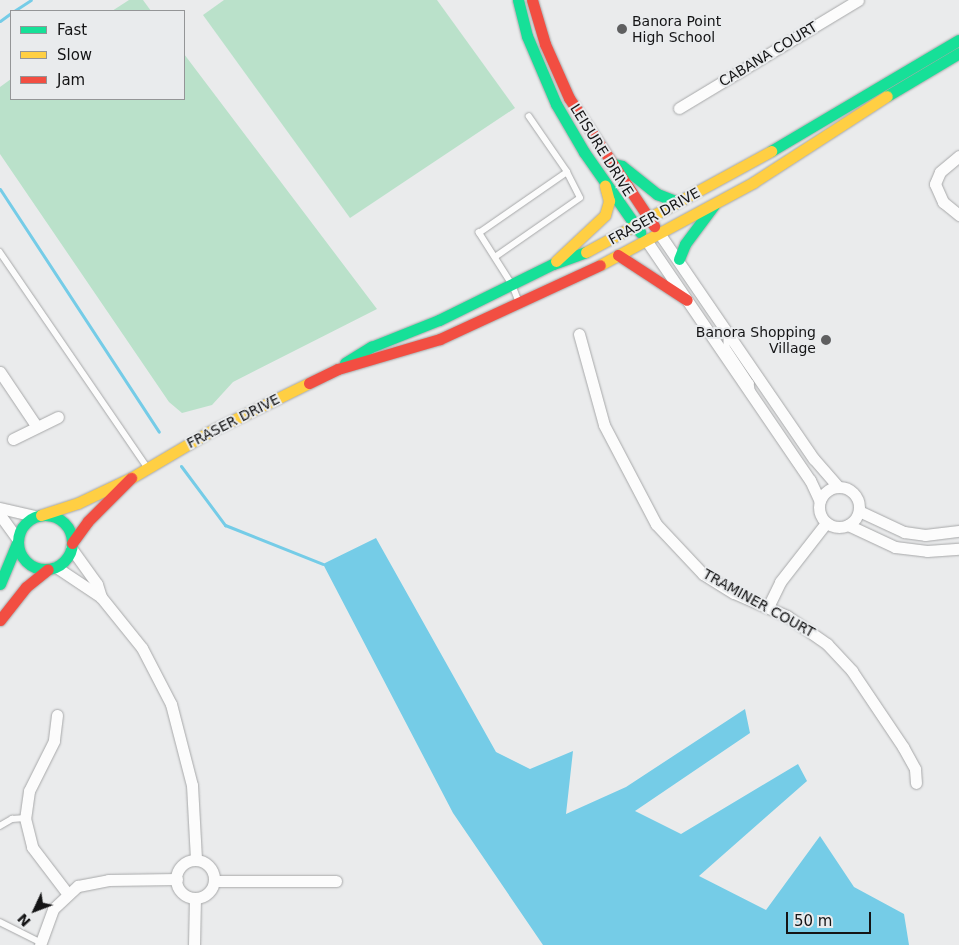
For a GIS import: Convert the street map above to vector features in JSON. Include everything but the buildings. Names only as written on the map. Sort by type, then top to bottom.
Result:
[{"type":"street","name":"LEISURE DRIVE","points":[[518,0],[527,36],[544,81],[570,130],[603,181],[646,240],[778,432],[820,501],[820,513],[826,523]]},
{"type":"street","name":"LEISURE DRIVE","points":[[532,0],[545,44],[563,86],[610,163],[648,219],[679,259],[798,436],[838,487],[854,494],[859,511]]},
{"type":"street","name":"CABANA COURT","points":[[679,108],[858,0]]},
{"type":"street","name":"FRASER DRIVE","points":[[38,515],[78,503],[131,478],[147,467],[226,423],[338,369],[371,346],[438,320],[553,264],[581,256],[959,40]]},
{"type":"street","name":"FRASER DRIVE","points":[[338,369],[440,339],[520,305],[714,203],[959,53]]},
{"type":"street","points":[[959,156],[944,167],[935,184],[943,202],[959,215]]},
{"type":"street","points":[[610,163],[622,166],[657,194],[678,202]]},
{"type":"street","points":[[553,264],[605,215],[609,200],[603,181]]},
{"type":"street","points":[[679,259],[685,244],[714,203]]},
{"type":"street","points":[[618,255],[632,261],[656,281],[687,300]]},
{"type":"street","name":"TRAMINER COURT","points":[[579,334],[604,425],[656,524],[703,574],[814,632],[843,660],[903,746],[915,770],[916,783]]},
{"type":"street","points":[[0,372],[37,427]]},
{"type":"street","points":[[13,439],[58,417]]},
{"type":"street","name":"FRASER DRIVE","points":[[72,545],[81,528],[117,495],[131,478]]},
{"type":"street","points":[[820,501],[826,491],[838,487]]},
{"type":"street","points":[[0,508],[63,522],[69,530],[72,545],[97,584],[101,597]]},
{"type":"street","points":[[848,525],[859,511],[904,532],[925,535],[959,532]]},
{"type":"street","points":[[0,515],[17,541],[28,564],[52,568],[101,597],[142,648],[178,723],[192,784],[196,860]]},
{"type":"street","points":[[0,584],[23,525],[38,515]]},
{"type":"street","points":[[768,608],[785,575],[826,523],[837,527],[848,525],[895,546],[927,551],[959,550]]},
{"type":"street","points":[[0,620],[26,587],[66,560],[72,545]]},
{"type":"street","points":[[57,715],[54,741],[29,791],[24,818],[32,847],[67,894]]},
{"type":"street","points":[[196,860],[209,866],[214,881],[208,893],[195,898],[182,892],[177,879],[182,866],[196,860]]},
{"type":"street","points":[[40,944],[52,909],[67,894],[98,881],[177,879]]},
{"type":"street","points":[[214,881],[336,881]]},
{"type":"street","points":[[194,945],[195,898]]},
{"type":"lane","points":[[495,257],[580,198],[567,172],[529,117]]},
{"type":"lane","points":[[520,305],[512,285],[479,233],[567,172]]},
{"type":"lane","points":[[0,252],[147,467]]},
{"type":"lane","points":[[729,333],[727,347],[751,383],[752,394]]},
{"type":"lane","points":[[778,432],[798,436]]},
{"type":"lane","points":[[0,826],[12,819],[24,818]]},
{"type":"lane","points":[[0,922],[40,944]]},
{"type":"green space","points":[[129,0],[143,0],[150,10],[114,10]]},
{"type":"green space","points":[[224,0],[437,0],[515,108],[350,218],[203,15]]},
{"type":"green space","points":[[185,55],[377,309],[233,382],[212,405],[182,413],[169,402],[0,154],[0,87],[10,80],[10,100],[185,100]]},
{"type":"water","points":[[376,538],[496,752],[530,769],[573,751],[566,814],[626,787],[745,709],[750,733],[635,811],[681,834],[798,764],[807,781],[699,876],[766,910],[820,836],[854,887],[904,914],[909,945],[543,945],[453,813],[323,564]]},
{"type":"waterway","points":[[16,10],[31,0]]},
{"type":"waterway","points":[[0,21],[10,14]]},
{"type":"waterway","points":[[0,189],[159,432]]},
{"type":"waterway","points":[[181,466],[225,525],[323,564]]},
{"type":"traffic: fast","points":[[518,0],[527,36],[556,104],[584,152],[640,232]]},
{"type":"traffic: fast","points":[[771,151],[959,40]]},
{"type":"traffic: fast","points":[[887,96],[959,53]]},
{"type":"traffic: fast","points":[[610,163],[622,166],[657,194],[678,202]]},
{"type":"traffic: fast","points":[[679,259],[685,244],[714,205]]},
{"type":"traffic: fast","points":[[345,363],[371,347],[439,320],[553,264],[586,252]]},
{"type":"traffic: fast","points":[[40,515],[50,515],[60,519],[68,527],[72,542],[68,557],[60,565],[50,569],[40,569],[30,565],[22,557],[18,547],[18,537],[22,527],[30,519],[40,515]]},
{"type":"traffic: fast","points":[[0,584],[17,543]]},
{"type":"traffic: slow","points":[[600,265],[754,182],[887,96]]},
{"type":"traffic: slow","points":[[586,252],[771,151]]},
{"type":"traffic: slow","points":[[556,261],[605,215],[609,201],[605,186]]},
{"type":"traffic: slow","points":[[41,515],[78,503],[131,478],[209,432],[309,383]]},
{"type":"traffic: jam","points":[[532,0],[545,44],[569,98],[654,226]]},
{"type":"traffic: jam","points":[[618,255],[687,300]]},
{"type":"traffic: jam","points":[[309,383],[338,369],[440,339],[600,265]]},
{"type":"traffic: jam","points":[[72,543],[88,521],[131,478]]},
{"type":"traffic: jam","points":[[0,620],[26,587],[48,569]]},
{"type":"place","name":"Banora Point High School","points":[[622,29]]},
{"type":"place","name":"Banora Shopping Village","points":[[826,340]]}]
